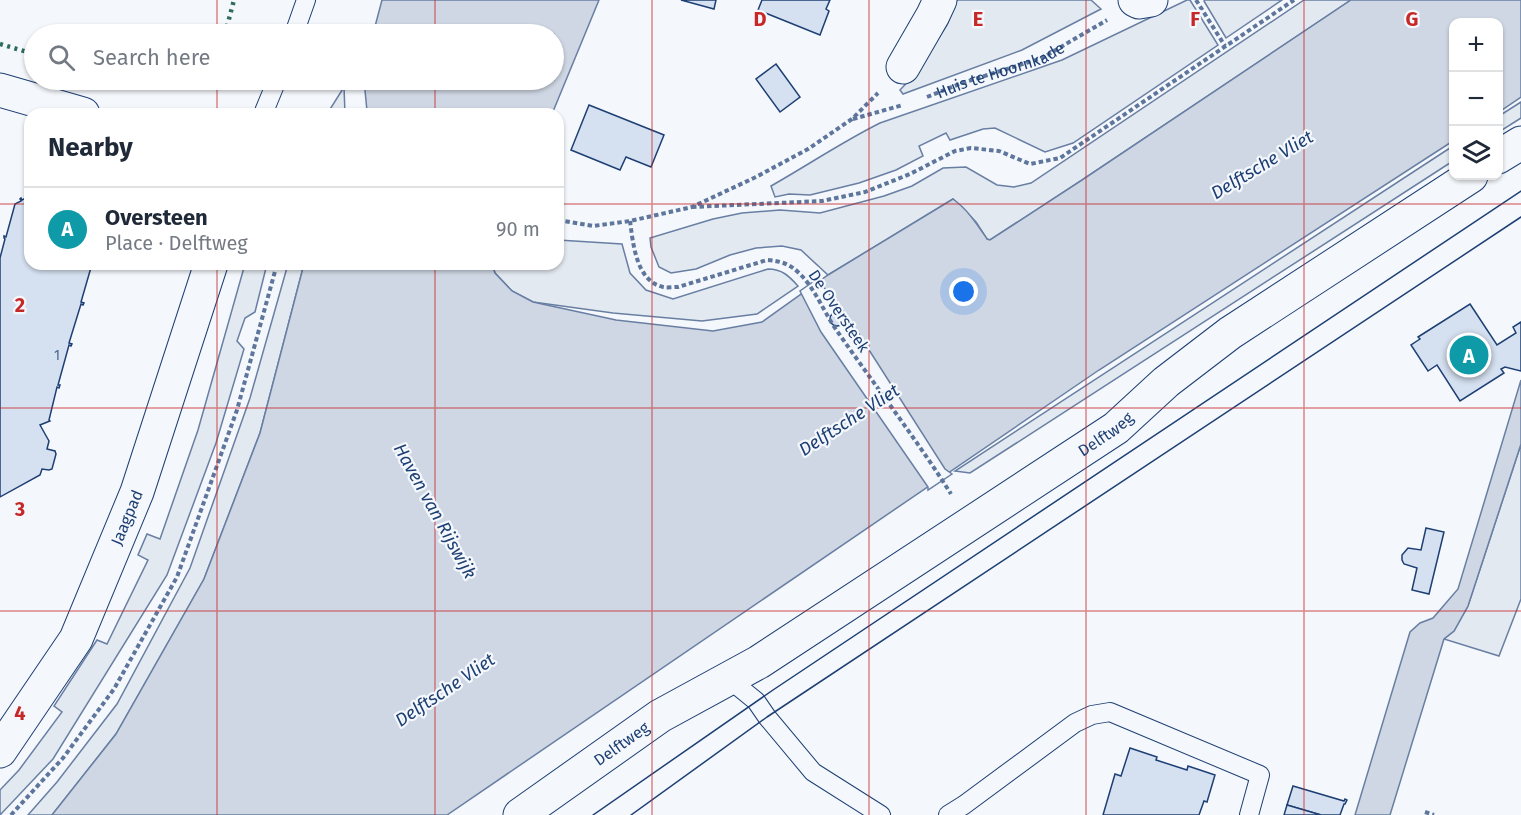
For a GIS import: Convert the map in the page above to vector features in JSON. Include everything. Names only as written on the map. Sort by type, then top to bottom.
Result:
[{"type":"street","points":[[903,67],[940,0]]},
{"type":"street","points":[[0,90],[62,108]]},
{"type":"street","points":[[1503,155],[1521,143]]},
{"type":"street","name":"Delftweg","points":[[520,815],[660,716],[759,662],[1116,428],[1166,382],[1230,333],[1465,180]]},
{"type":"street","name":"Jaagpad","points":[[0,751],[76,639],[137,492],[209,270]]},
{"type":"lane","points":[[298,24],[306,0]]},
{"type":"lane","points":[[265,108],[273,90]]},
{"type":"lane","points":[[729,679],[756,701],[813,772],[881,815]]},
{"type":"lane","points":[[948,815],[1075,723],[1092,715],[1110,712],[1260,775],[1249,815]]},
{"type":"path","points":[[1196,0],[1225,46]]},
{"type":"path","points":[[564,221],[593,226],[630,221],[692,207],[822,201],[865,192],[910,174],[955,151],[971,148],[999,151],[1030,164],[1060,158],[1294,0]]},
{"type":"path","name":"Huis te Hoornkade","points":[[922,99],[962,83],[1041,58],[1142,1]]},
{"type":"path","points":[[692,207],[808,149],[852,119],[903,67]]},
{"type":"path","points":[[852,119],[912,103]]},
{"type":"path","name":"De Oversteek","points":[[630,221],[637,258],[643,272],[652,283],[664,287],[678,287],[767,260],[779,261],[798,272],[833,325],[926,454],[954,499]]},
{"type":"path","points":[[11,815],[63,758],[114,689],[177,577],[237,410],[275,270]]},
{"type":"path","points":[[1425,812],[1434,815]]},
{"type":"shaded area","points":[[957,0],[1091,0],[1101,9],[1022,50],[903,94],[900,90],[917,72],[947,25]]},
{"type":"shaded area","points":[[1190,0],[1218,45],[1073,143],[1045,152],[995,128],[983,129],[950,140],[946,133],[919,146],[923,156],[896,170],[859,183],[810,195],[789,194],[775,197],[771,186],[880,123],[1062,60]]},
{"type":"shaded area","points":[[1205,0],[1282,0],[1226,38]]},
{"type":"shaded area","points":[[1304,0],[1351,0],[990,240],[953,199],[828,275],[801,250],[782,246],[756,248],[730,255],[696,269],[671,273],[659,267],[651,247],[650,238],[713,219],[742,213],[780,210],[820,213],[884,196],[912,186],[943,168],[966,167],[997,185],[1014,187],[1031,183]]},
{"type":"shaded area","points":[[342,90],[344,90],[345,108],[331,108]]},
{"type":"shaded area","points":[[1521,102],[1521,118],[1503,129],[1503,113]]},
{"type":"shaded area","points":[[1449,149],[1449,164],[970,473],[955,471]]},
{"type":"shaded area","points":[[564,240],[622,244],[630,273],[646,290],[673,299],[768,269],[785,274],[798,286],[757,314],[702,321],[613,313],[533,302],[512,291],[494,270],[564,270]]},
{"type":"shaded area","points":[[243,270],[266,270],[255,312],[245,318],[237,341],[244,349],[216,443],[167,575],[53,759],[0,815],[0,790],[19,770],[62,712],[54,706],[97,640],[107,644],[148,560],[138,555],[147,534],[160,539],[198,430]]},
{"type":"shaded area","points":[[286,270],[302,270],[260,433],[204,579],[116,734],[52,815],[28,815],[57,782],[117,704],[190,568],[250,398]]},
{"type":"shaded area","points":[[1521,444],[1521,599],[1499,656],[1444,639],[1454,631],[1468,606]]},
{"type":"water","points":[[382,0],[599,0],[564,85],[564,24],[376,24]]},
{"type":"water","points":[[1351,0],[1521,0],[1521,97],[1503,109],[1503,18],[1449,18],[1449,144],[1099,370],[447,815],[52,815],[116,734],[204,579],[260,433],[302,270],[494,270],[512,291],[533,302],[616,320],[713,331],[762,322],[828,275],[953,199],[990,240]]},
{"type":"water","points":[[365,90],[562,90],[554,108],[367,108]]},
{"type":"water","points":[[1521,380],[1521,444],[1468,606],[1454,631],[1444,639],[1390,815],[1355,815],[1410,632],[1420,623],[1433,618],[1458,589]]},
{"type":"pier","points":[[817,279],[848,317],[945,469],[952,474],[928,490],[821,332],[800,291]]},
{"type":"building","points":[[681,0],[716,0],[714,9]]},
{"type":"building","points":[[762,0],[830,0],[826,9],[829,11],[820,35],[758,10]]},
{"type":"building","points":[[776,64],[800,97],[780,112],[756,79]]},
{"type":"building","points":[[589,105],[664,135],[651,167],[626,157],[620,170],[571,150]]},
{"type":"building","points":[[21,198],[24,199],[24,270],[90,270],[81,302],[84,303],[81,304],[69,343],[72,344],[69,345],[58,385],[60,385],[59,388],[57,387],[50,421],[40,425],[49,441],[47,449],[55,451],[56,454],[52,469],[42,469],[40,475],[0,497],[0,258],[4,236],[6,237],[15,204],[21,201]]},
{"type":"building","points":[[1470,304],[1497,345],[1516,333],[1513,327],[1521,322],[1521,371],[1505,367],[1501,369],[1504,373],[1460,401],[1437,365],[1428,371],[1411,345],[1420,339],[1418,337]]},
{"type":"building","points":[[834,312],[840,312],[844,319],[840,326],[834,326],[830,322],[830,316]]},
{"type":"building","points":[[1426,528],[1444,532],[1429,594],[1412,590],[1417,568],[1404,564],[1402,560],[1402,555],[1408,548],[1421,550]]},
{"type":"building","points":[[1130,748],[1157,757],[1156,760],[1187,770],[1188,766],[1215,775],[1207,802],[1204,801],[1199,815],[1103,815],[1115,774],[1121,776]]},
{"type":"building","points":[[1293,786],[1347,800],[1340,815],[1321,815],[1287,805]]},
{"type":"building","points":[[1287,805],[1321,815],[1284,815]]},
{"type":"tram line","points":[[593,815],[773,690],[1521,191]]},
{"type":"tram line","points":[[631,815],[767,717],[1521,217]]},
{"type":"hedge","points":[[228,24],[234,0]]},
{"type":"hedge","points":[[0,44],[24,51]]},
{"type":"place","name":"Oversteen","points":[[1469,355]]},
{"type":"water label","name":"Delftsche Vliet","points":[[1262,165]]},
{"type":"water label","name":"Delftsche Vliet","points":[[849,420]]},
{"type":"water label","name":"Haven van Rijswijk","points":[[435,511]]},
{"type":"water label","name":"Delftsche Vliet","points":[[445,690]]}]
